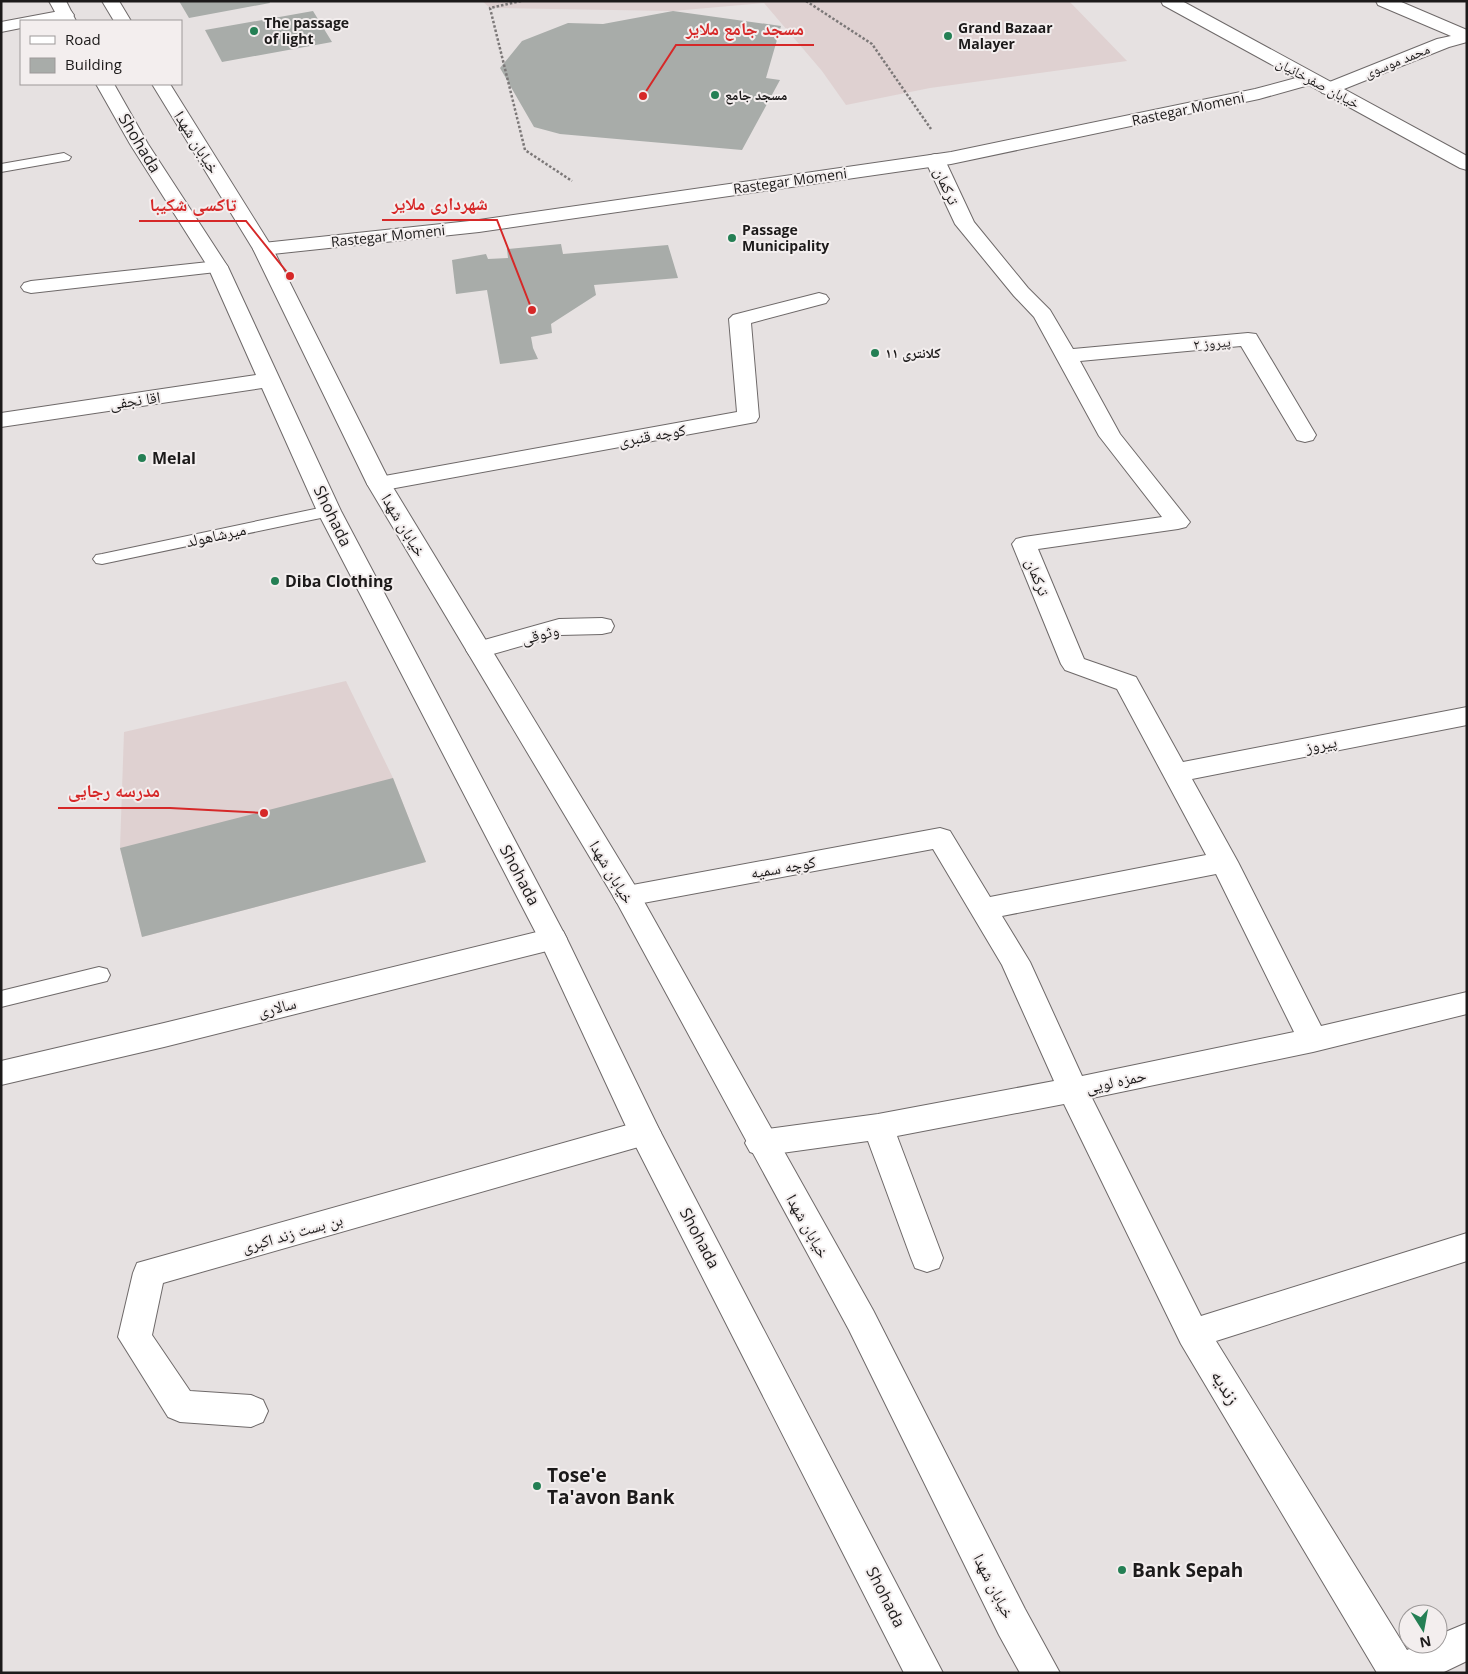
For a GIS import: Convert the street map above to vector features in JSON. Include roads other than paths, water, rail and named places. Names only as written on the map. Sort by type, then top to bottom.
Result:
[{"type":"street","points":[[110,1],[121,20]]},
{"type":"street","name":"خیابان صفرخانیان","points":[[1169,1],[1467,164]]},
{"type":"street","points":[[1384,1],[1467,37]]},
{"type":"street","points":[[35,20],[63,12]]},
{"type":"street","points":[[1,27],[20,23]]},
{"type":"street","name":"محمد موسوی","points":[[1328,88],[1443,43],[1467,37]]},
{"type":"street","name":"Rastegar Momeni","points":[[263,249],[479,226],[943,159],[1259,94],[1310,79]]},
{"type":"street","name":"Shohada","points":[[106,85],[140,144],[218,267],[329,511],[553,939],[645,1133],[924,1673]]},
{"type":"street","name":"خیابان شهدا","points":[[162,85],[263,249],[379,484],[627,896],[761,1143],[861,1320],[1012,1622],[1041,1673]]},
{"type":"street","name":"ترکمان","points":[[943,159],[965,224],[1021,292],[1042,314],[1110,436],[1178,522],[1024,544],[1074,664],[1127,683],[1224,862],[1314,1040]]},
{"type":"street","points":[[31,287],[218,267]]},
{"type":"street","name":"کوچه قنبری","points":[[379,484],[748,417],[740,319],[819,298]]},
{"type":"street","name":"پیروز ۲","points":[[1066,356],[1248,339],[1305,435]]},
{"type":"street","name":"اقا نجفی","points":[[1,420],[269,380]]},
{"type":"street","name":"وثوقی","points":[[479,650],[559,627],[602,626]]},
{"type":"street","name":"پیروز","points":[[1176,773],[1467,716]]},
{"type":"street","name":"کوچه سمیه","points":[[627,896],[940,838]]},
{"type":"street","name":"زندیه","points":[[940,838],[1015,962],[1073,1090],[1193,1333],[1399,1673]]},
{"type":"street","points":[[984,909],[1224,862]]},
{"type":"street","name":"سالاری","points":[[1,1073],[164,1035],[553,939]]},
{"type":"street","name":"حمزه لویی","points":[[761,1143],[878,1127],[1073,1090],[1314,1040],[1467,1003]]},
{"type":"street","points":[[878,1127],[927,1258]]},
{"type":"street","name":"بن بست زند اکبری","points":[[251,1411],[180,1406],[135,1337],[149,1273],[645,1133]]},
{"type":"street","points":[[1193,1333],[1467,1247]]},
{"type":"street","points":[[1399,1673],[1467,1641]]},
{"type":"lane","points":[[1,168],[64,157]]},
{"type":"lane","name":"میرشاهولد","points":[[102,559],[329,511]]},
{"type":"lane","points":[[1,999],[98,975]]},
{"type":"place","name":"The passage of light","points":[[254,31]]},
{"type":"place","name":"Grand Bazaar Malayer","points":[[948,36]]},
{"type":"place","name":"مسجد جامع","points":[[715,95]]},
{"type":"place","name":"مسجد جامع ملایر","points":[[643,96]]},
{"type":"place","name":"Passage Municipality","points":[[732,238]]},
{"type":"place","name":"تاکسی شکیبا","points":[[290,276]]},
{"type":"place","name":"شهرداری ملایر","points":[[532,310]]},
{"type":"place","name":"کلانتری ۱۱","points":[[875,353]]},
{"type":"place","name":"Melal","points":[[142,458]]},
{"type":"place","name":"Diba Clothing","points":[[275,581]]},
{"type":"place","name":"مدرسه رجایی","points":[[264,813]]},
{"type":"place","name":"Tose'e Ta'avon Bank","points":[[537,1486]]},
{"type":"place","name":"Bank Sepah","points":[[1122,1570]]}]
